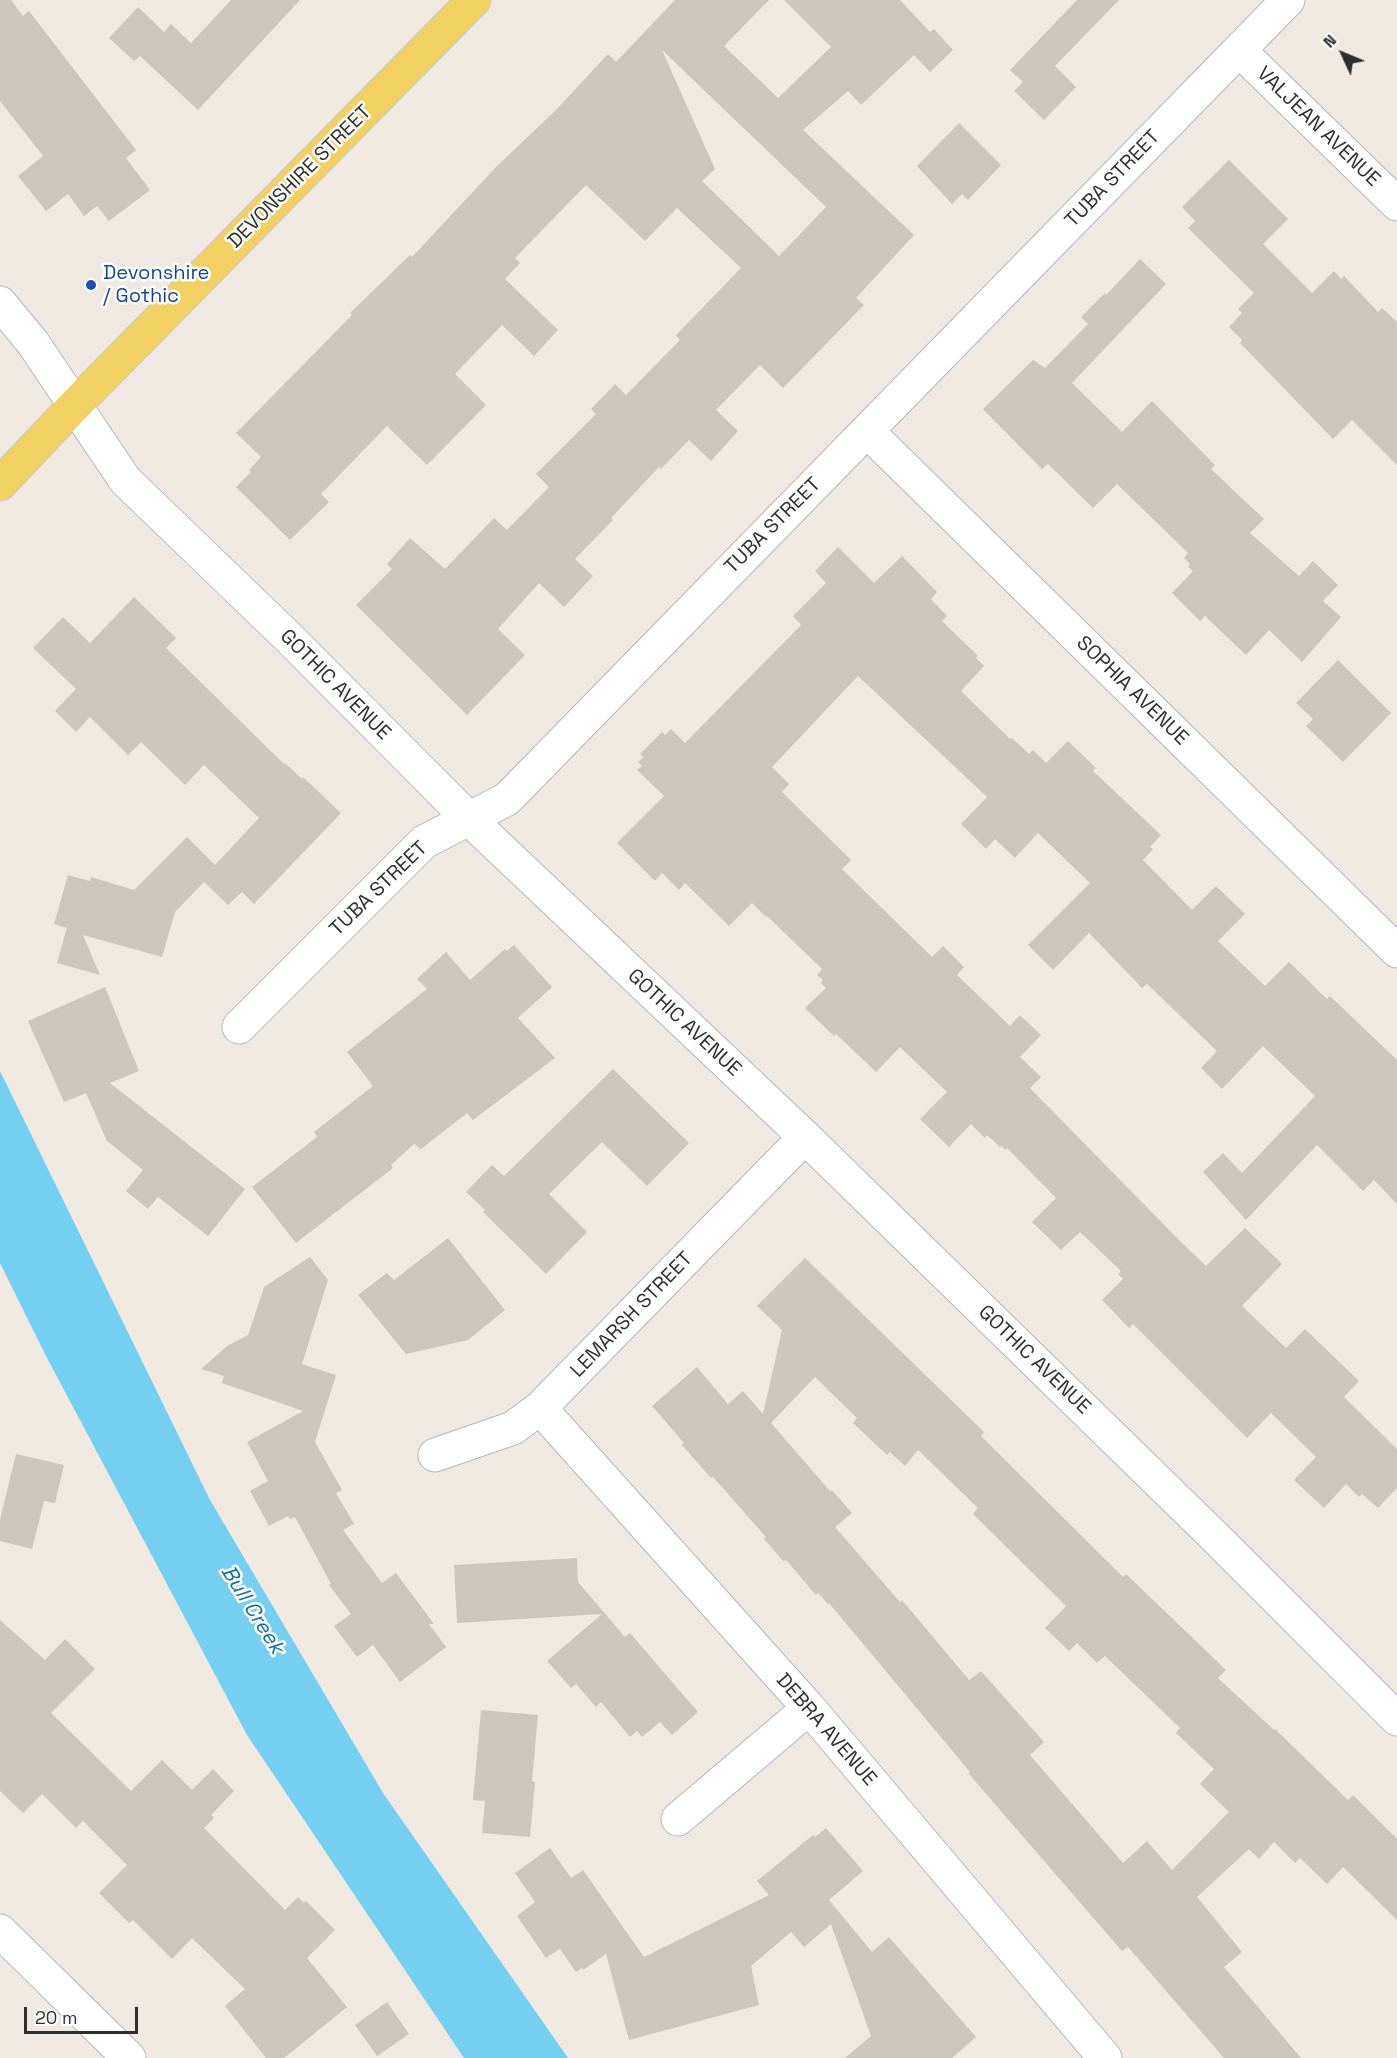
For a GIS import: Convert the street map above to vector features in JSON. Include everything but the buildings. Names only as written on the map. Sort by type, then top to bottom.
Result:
[{"type":"main road","name":"DEVONSHIRE STREET","points":[[0,484],[474,0]]},
{"type":"street","name":"TUBA STREET","points":[[239,1027],[424,842],[507,799],[1288,0]]},
{"type":"street","name":"VALJEAN AVENUE","points":[[1239,50],[1397,204]]},
{"type":"street","name":"GOTHIC AVENUE","points":[[0,303],[33,344],[125,480],[289,638],[469,819],[805,1137],[1215,1537],[1397,1719]]},
{"type":"street","name":"SOPHIA AVENUE","points":[[867,431],[1397,951]]},
{"type":"street","name":"LEMARSH STREET","points":[[435,1455],[513,1428],[540,1408],[805,1137]]},
{"type":"street","name":"DEBRA AVENUE","points":[[540,1408],[809,1708],[1090,2053]]},
{"type":"street","points":[[678,1819],[809,1708]]},
{"type":"street","points":[[0,1931],[129,2058]]},
{"type":"water","name":"Bull Creek","points":[[0,1071],[210,1500],[383,1793],[568,2058],[464,2058],[247,1735],[46,1356],[0,1263]]},
{"type":"place","name":"Devonshire / Gothic","points":[[91,285]]}]
